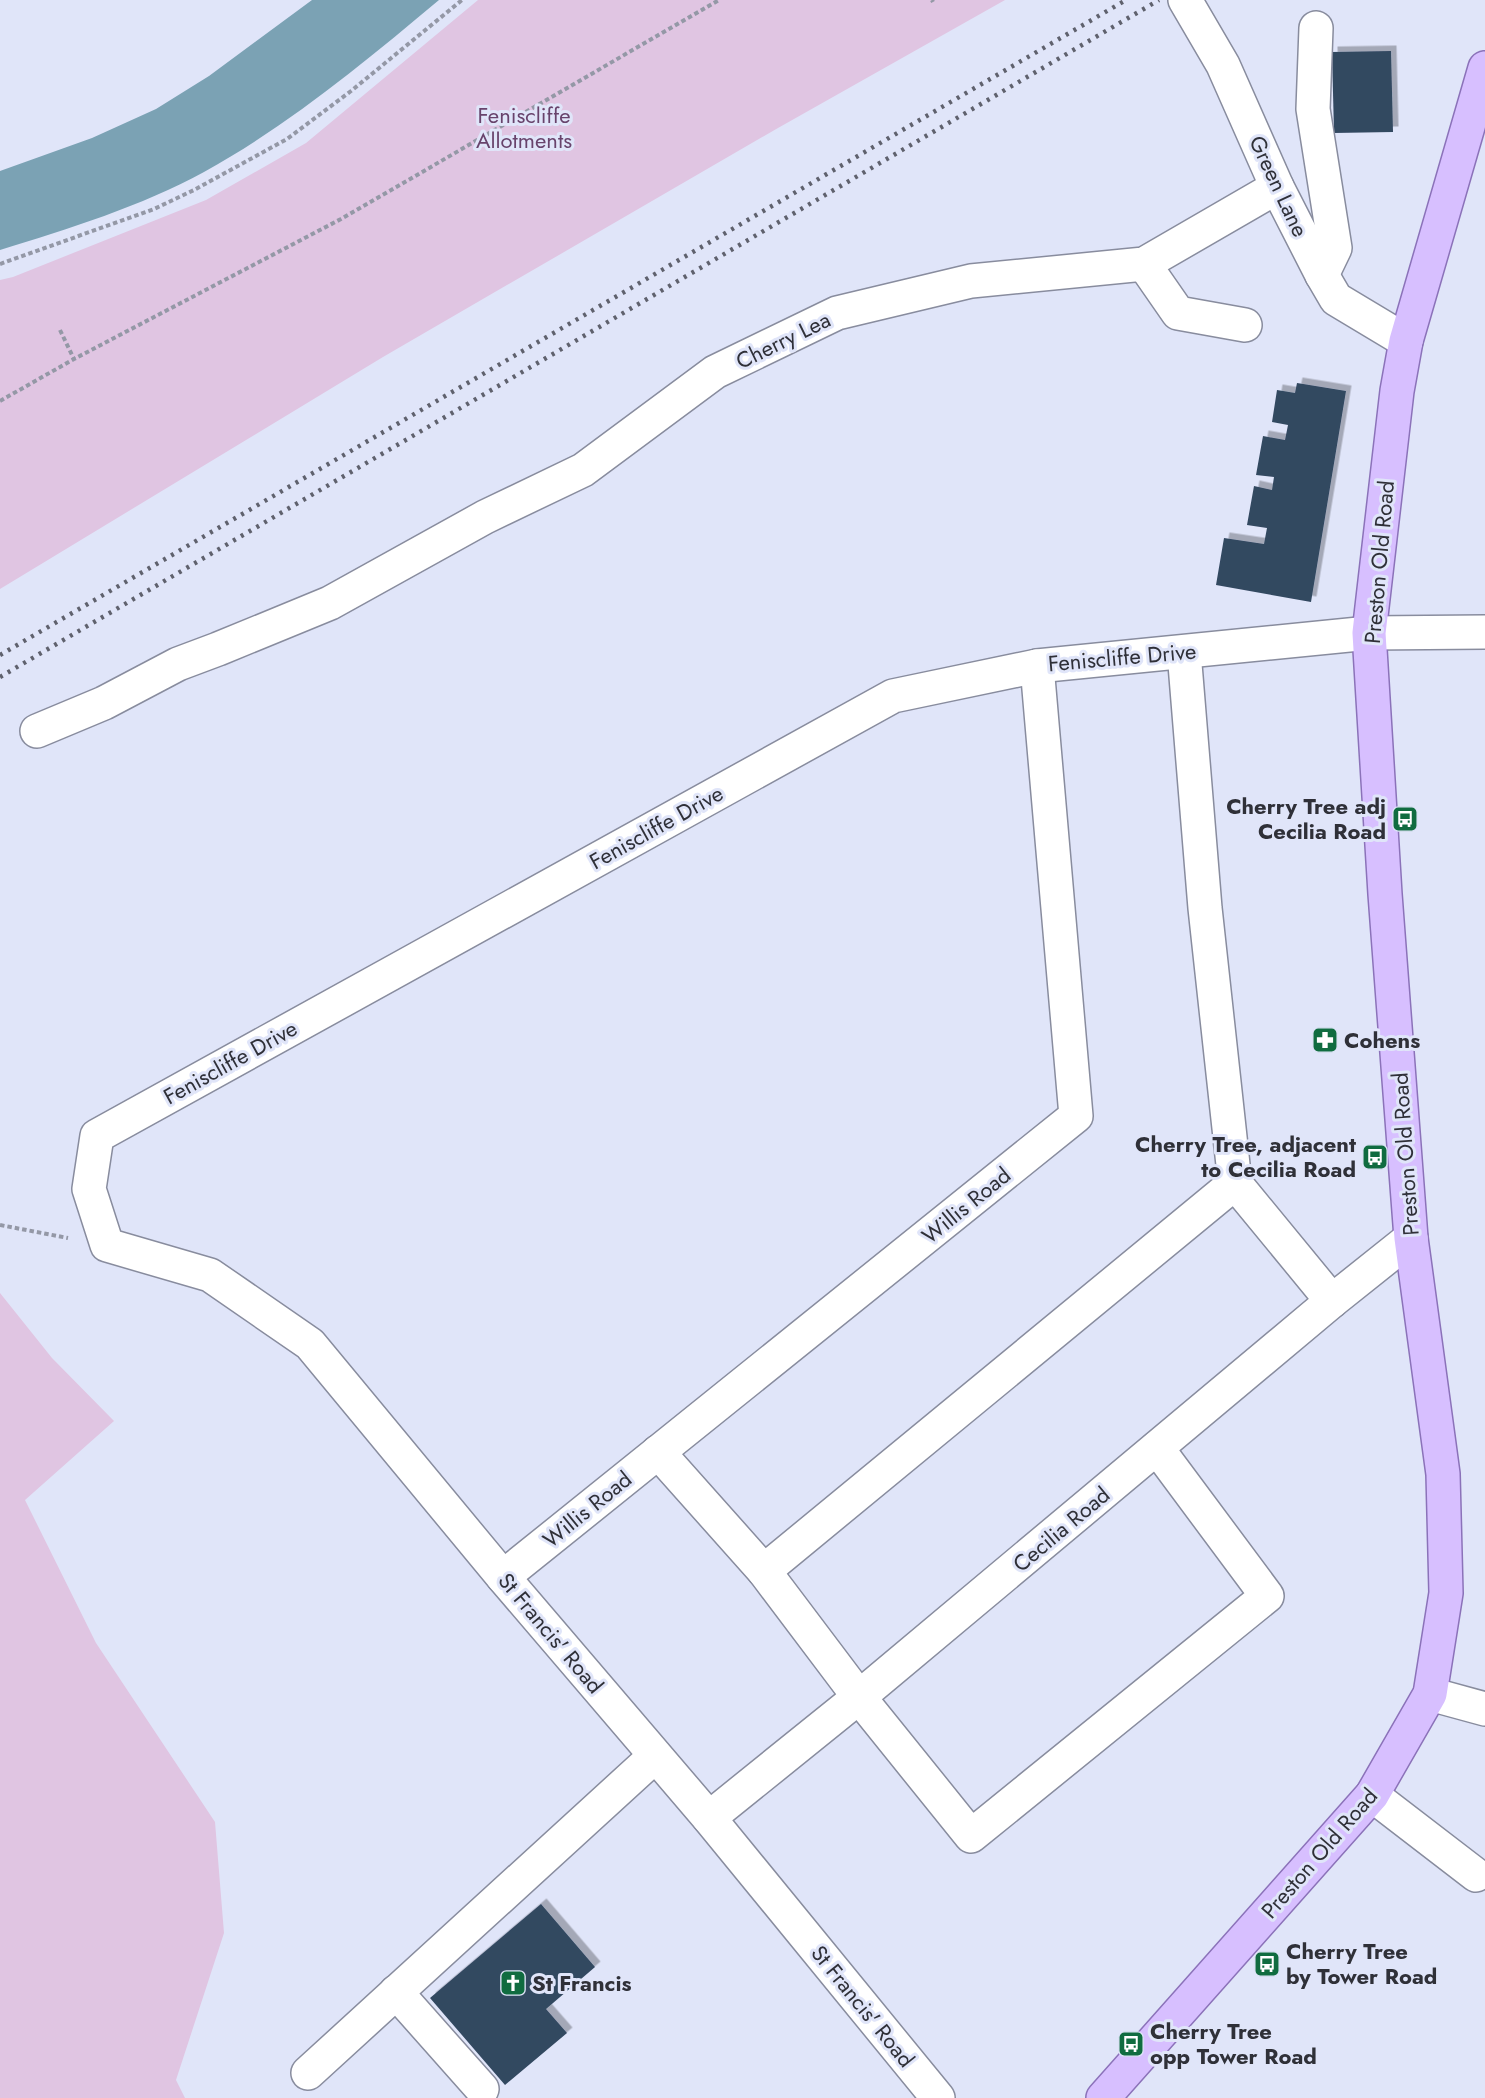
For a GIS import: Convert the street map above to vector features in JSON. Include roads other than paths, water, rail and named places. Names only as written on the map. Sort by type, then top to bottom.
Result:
[{"type":"main road","name":"Preston Old Road","points":[[1103,2098],[1372,1796],[1430,1694],[1446,1593],[1443,1474],[1411,1238],[1369,633],[1397,391],[1406,340],[1485,69]]},
{"type":"street","name":"Green Lane","points":[[1185,0],[1223,65],[1277,187],[1336,299],[1406,340]]},
{"type":"street","points":[[1316,28],[1313,109],[1335,248],[1322,275]]},
{"type":"street","name":"Cherry Lea","points":[[37,731],[104,704],[178,664],[330,603],[485,517],[583,470],[716,372],[837,313],[971,281],[1144,264],[1277,187]]},
{"type":"street","points":[[1144,264],[1178,313],[1245,325]]},
{"type":"street","name":"Feniscliffe Drive","points":[[107,1245],[89,1189],[97,1136],[893,696],[1037,666],[1369,633],[1485,632]]},
{"type":"street","points":[[1184,652],[1206,908],[1235,1183],[1332,1301]]},
{"type":"street","name":"Willis Road","points":[[503,1577],[1076,1116],[1037,666]]},
{"type":"street","points":[[764,1571],[1235,1183]]},
{"type":"street","name":"Cecilia Road","points":[[709,1818],[859,1697],[1332,1301],[1411,1238]]},
{"type":"street","name":"St Francis' Road","points":[[107,1245],[210,1275],[310,1344],[503,1577],[709,1818],[938,2098]]},
{"type":"street","points":[[658,1452],[764,1571],[859,1697],[971,1836],[1267,1596],[1157,1448]]},
{"type":"street","points":[[1430,1694],[1485,1709]]},
{"type":"street","points":[[308,2073],[656,1756]]},
{"type":"street","points":[[1372,1796],[1476,1875]]},
{"type":"street","points":[[396,1992],[482,2089]]},
{"type":"water","points":[[312,0],[439,0],[355,69],[296,113],[204,172],[130,206],[0,250],[0,171],[92,138],[156,109],[209,76]]},
{"type":"railway","points":[[0,655],[1126,0]]},
{"type":"railway","points":[[0,677],[1159,0]]},
{"type":"place","name":"Cherry Tree adj Cecilia Road","points":[[1405,819]]},
{"type":"place","name":"Cohens","points":[[1325,1040]]},
{"type":"place","name":"Cherry Tree, adjacent to Cecilia Road","points":[[1375,1157]]},
{"type":"place","name":"Cherry Tree by Tower Road","points":[[1267,1964]]},
{"type":"place","name":"St Francis","points":[[513,1983]]},
{"type":"place","name":"Cherry Tree opp Tower Road","points":[[1131,2044]]},
{"type":"park label","name":"Feniscliffe Allotments","points":[[524,128]]}]
